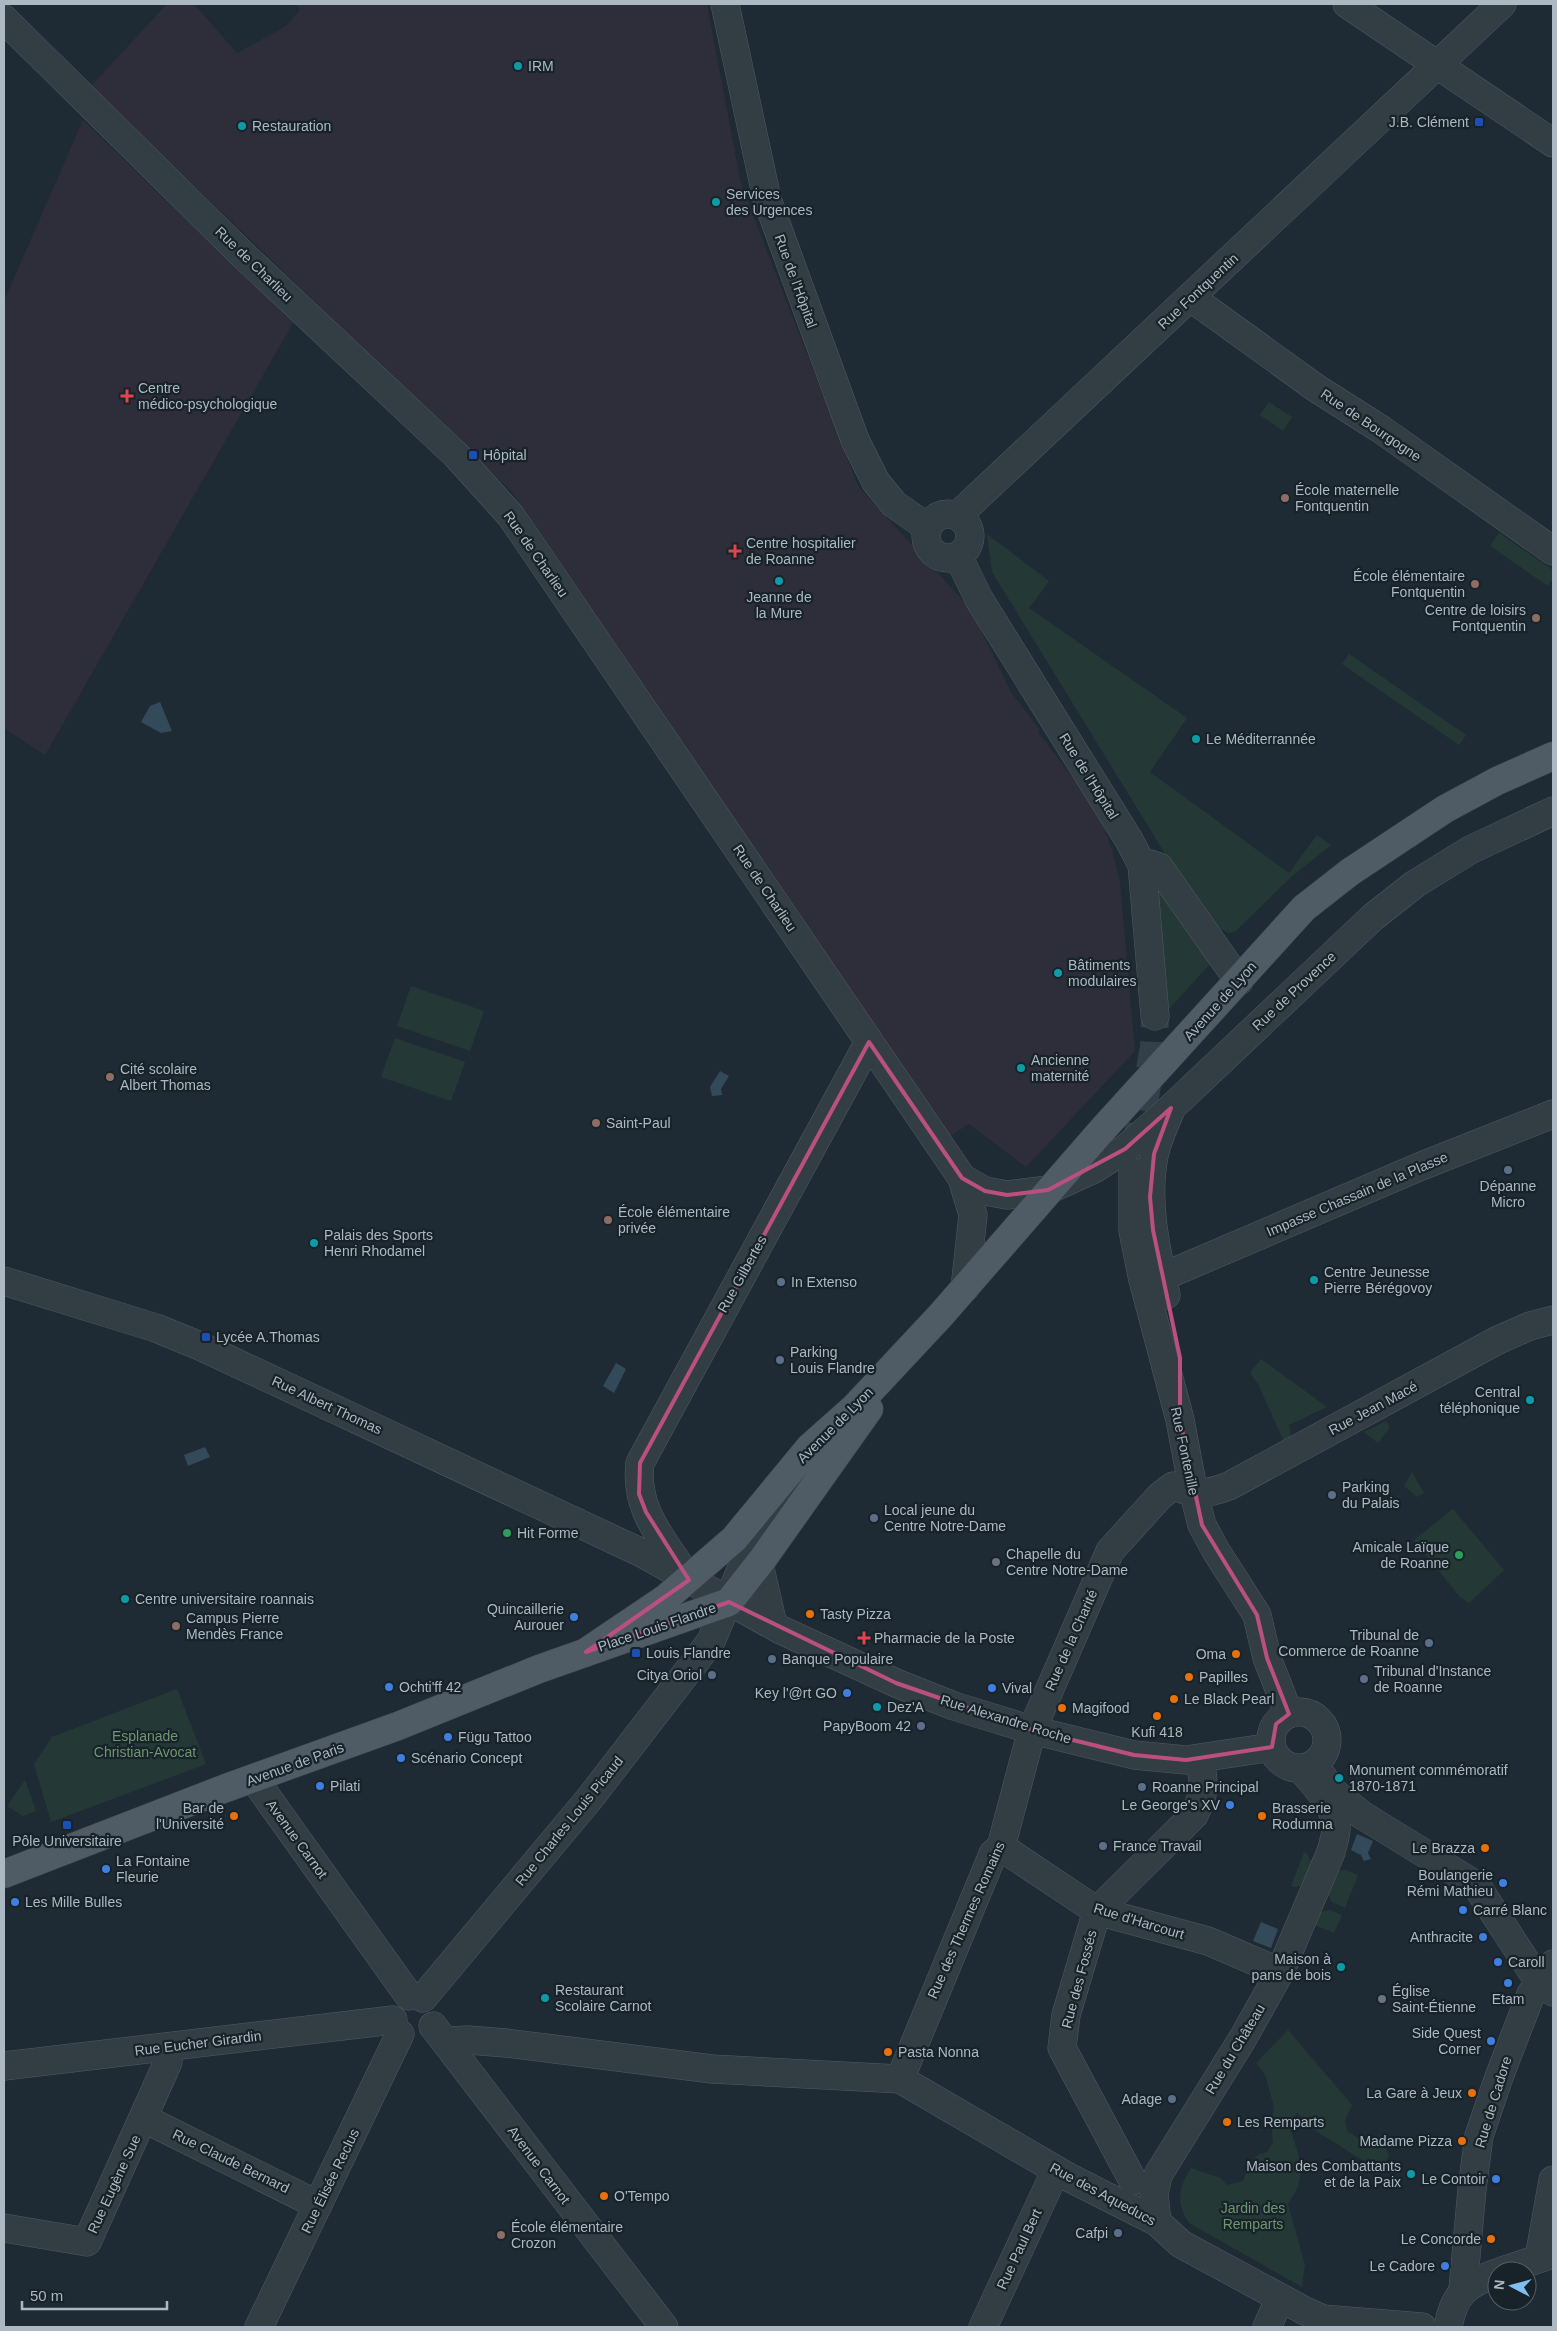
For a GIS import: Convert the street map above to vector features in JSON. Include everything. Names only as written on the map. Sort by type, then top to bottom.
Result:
[{"type":"main road","name":"Avenue de Lyon","points":[[586,1652],[642,1615],[689,1580],[734,1539],[810,1447],[855,1407],[941,1315],[1048,1190],[1304,908],[1350,872],[1444,810],[1497,780],[1553,756]]},
{"type":"main road","name":"Avenue de Lyon","points":[[729,1602],[759,1564],[864,1415],[941,1315]]},
{"type":"main road","name":"Place Louis Flandre","points":[[586,1652],[632,1638],[729,1602]]},
{"type":"main road","name":"Avenue de Paris","points":[[4,1874],[398,1726],[586,1652]]},
{"type":"street","name":"Rue de l'Hôpital","points":[[725,4],[766,199],[855,440],[876,482],[894,504],[928,528]]},
{"type":"street","points":[[1347,4],[1553,143]]},
{"type":"street","name":"Rue Fontquentin","points":[[957,516],[1502,4]]},
{"type":"street","name":"Rue de Charlieu","points":[[4,19],[243,255],[456,455],[499,502],[541,559],[962,1178],[973,1215],[965,1288]]},
{"type":"street","name":"Rue de Bourgogne","points":[[1190,298],[1316,388],[1382,430],[1553,551]]},
{"type":"street","points":[[944,515],[957,516],[964,520],[970,532],[968,546],[958,556],[944,558],[932,550],[926,539],[928,528],[937,518],[944,515]]},
{"type":"street","name":"Rue de l'Hôpital","points":[[958,556],[979,599],[1129,840],[1142,865],[1155,1016]]},
{"type":"street","name":"Rue de Provence","points":[[1048,1190],[1094,1169],[1125,1149],[1373,917],[1415,884],[1470,850],[1553,811]]},
{"type":"street","points":[[1142,865],[1150,864],[1159,867],[1239,981]]},
{"type":"street","name":"Rue Gilbertes","points":[[646,1512],[640,1494],[640,1463],[869,1042]]},
{"type":"street","points":[[1171,1108],[1154,1154],[1151,1174],[1153,1230],[1180,1358],[1180,1420]]},
{"type":"street","name":"Impasse Chassain de la Plasse","points":[[1162,1277],[1410,1171],[1553,1114]]},
{"type":"street","name":"Rue Fontenille","points":[[1133,1172],[1133,1231],[1142,1276],[1180,1420],[1183,1490],[1212,1542],[1257,1615],[1267,1658],[1289,1714]]},
{"type":"street","name":"Rue de Charlieu","points":[[962,1178],[985,1191],[998,1194],[1048,1190]]},
{"type":"street","name":"Rue Albert Thomas","points":[[4,1281],[156,1328],[200,1346],[640,1552]]},
{"type":"street","name":"Rue Jean Macé","points":[[1183,1490],[1215,1491],[1230,1486],[1498,1340],[1530,1326],[1553,1320]]},
{"type":"street","points":[[729,1602],[749,1550],[855,1407]]},
{"type":"street","name":"Rue de la Charité","points":[[1032,1730],[1110,1551],[1160,1496],[1183,1490]]},
{"type":"street","name":"Place Louis Flandre","points":[[646,1512],[689,1580]]},
{"type":"street","name":"Place Louis Flandre","points":[[640,1552],[729,1602],[711,1641]]},
{"type":"street","points":[[759,1564],[773,1625]]},
{"type":"street","points":[[632,1638],[674,1604],[689,1580]]},
{"type":"street","name":"Rue Alexandre Roche","points":[[729,1602],[896,1683],[954,1706],[1032,1730],[1134,1754],[1186,1760],[1272,1747]]},
{"type":"street","name":"Rue Charles Louis Picaud","points":[[416,1997],[590,1798],[711,1641]]},
{"type":"street","points":[[1306,1713],[1314,1716],[1325,1728],[1327,1746],[1309,1765],[1286,1765],[1280,1761],[1272,1747],[1273,1731],[1276,1724],[1289,1714],[1306,1713]]},
{"type":"street","name":"Rue des Thermes Romains","points":[[900,2079],[993,1854],[1001,1847],[1032,1730]]},
{"type":"street","name":"Rue des Fossés","points":[[1146,2178],[1062,2048],[1066,2015],[1097,1911],[1148,1858],[1194,1815],[1204,1798],[1200,1759]]},
{"type":"street","points":[[1309,1765],[1331,1790],[1362,1815],[1476,1885],[1549,1979]]},
{"type":"street","points":[[1309,1765],[1336,1824],[1362,1815]]},
{"type":"street","name":"Avenue Carnot","points":[[254,1779],[416,1997]]},
{"type":"street","name":"Rue du Château","points":[[1157,2222],[1154,2194],[1146,2178],[1243,2038],[1280,1972],[1331,1852],[1336,1835],[1336,1824]]},
{"type":"street","name":"Rue d'Harcourt","points":[[1001,1847],[1097,1911],[1233,1950],[1280,1972]]},
{"type":"street","name":"Rue de Cadore","points":[[1463,2289],[1479,2136],[1531,1994],[1549,1979]]},
{"type":"street","points":[[440,2033],[432,2007],[416,1997],[403,1998],[395,2008],[396,2027],[412,2038],[440,2033],[468,2040],[506,2043],[712,2069],[900,2079]]},
{"type":"street","name":"Rue Eucher Girardin","points":[[4,2066],[166,2048],[396,2027]]},
{"type":"street","name":"Rue Élisée Reclus","points":[[259,2327],[318,2205],[396,2027]]},
{"type":"street","name":"Avenue Carnot","points":[[440,2033],[664,2327]]},
{"type":"street","points":[[472,2076],[483,2057],[494,2048],[506,2043]]},
{"type":"street","name":"Rue Eugène Sue","points":[[4,2228],[87,2242],[144,2119],[168,2062],[166,2048]]},
{"type":"street","name":"Rue des Aqueducs","points":[[900,2079],[1056,2170],[1157,2222],[1181,2244],[1280,2298],[1323,2319],[1422,2327]]},
{"type":"street","name":"Rue Claude Bernard","points":[[144,2119],[318,2205]]},
{"type":"street","name":"Rue Paul Bert","points":[[983,2327],[1056,2170]]},
{"type":"street","points":[[1092,2190],[1111,2188],[1146,2178]]},
{"type":"street","points":[[1531,2261],[1546,2256],[1553,2180]]},
{"type":"street","points":[[1448,2327],[1450,2313],[1463,2289],[1487,2278]]},
{"type":"street","points":[[1267,2327],[1280,2298]]},
{"type":"highlighted area","points":[[869,1042],[962,1178],[985,1191],[1007,1195],[1048,1190],[1125,1149],[1171,1108],[1154,1154],[1150,1197],[1153,1230],[1180,1358],[1180,1420],[1202,1525],[1257,1615],[1267,1658],[1289,1714],[1276,1724],[1272,1747],[1186,1760],[1134,1755],[1032,1730],[896,1683],[729,1602],[586,1652],[689,1580],[646,1512],[639,1494],[640,1463]]},
{"type":"shaded area","name":"Centre hospitalier de Roanne","points":[[167,4],[194,4],[237,53],[286,26],[300,10],[295,4],[707,4],[741,184],[858,486],[970,608],[1011,692],[1040,730],[1038,732],[1099,813],[1112,850],[1120,883],[1135,1051],[1026,1167],[969,1124],[950,1136],[514,494],[91,86]]},
{"type":"shaded area","name":"Centre médico-psychologique","points":[[83,120],[293,323],[45,755],[4,728],[4,301]]},
{"type":"green space","points":[[1269,402],[1292,417],[1283,431],[1260,415]]},
{"type":"green space","points":[[1499,533],[1553,570],[1553,579],[1548,586],[1490,546]]},
{"type":"green space","points":[[987,534],[1049,581],[1029,608],[1187,718],[1150,772],[1289,873],[1317,835],[1331,845],[1291,877],[1236,931],[1229,933],[1207,922],[992,572]]},
{"type":"green space","points":[[1349,654],[1466,735],[1459,745],[1342,664]]},
{"type":"green space","points":[[1154,872],[1211,963],[1166,1012]]},
{"type":"green space","points":[[411,986],[484,1011],[470,1051],[397,1026]]},
{"type":"green space","points":[[395,1038],[465,1062],[451,1101],[381,1077]]},
{"type":"green space","points":[[1261,1359],[1327,1407],[1289,1425],[1291,1435],[1285,1444],[1258,1384],[1250,1373]]},
{"type":"green space","points":[[1386,1421],[1390,1427],[1378,1443],[1364,1432]]},
{"type":"green space","points":[[1412,1472],[1424,1493],[1417,1497],[1404,1486]]},
{"type":"green space","name":"Amicale Laïque de Roanne","points":[[1453,1509],[1504,1570],[1469,1603],[1460,1597],[1414,1540]]},
{"type":"green space","name":"Esplanade Christian-Avocat","points":[[177,1689],[206,1764],[51,1822],[34,1764],[52,1737]]},
{"type":"green space","points":[[25,1780],[36,1811],[23,1816],[7,1806]]},
{"type":"green space","points":[[1304,1852],[1313,1861],[1304,1885],[1291,1886]]},
{"type":"green space","points":[[1346,1870],[1358,1875],[1345,1908],[1332,1902],[1328,1895],[1336,1871]]},
{"type":"green space","points":[[1330,1910],[1342,1915],[1334,1933],[1315,1925],[1320,1912]]},
{"type":"green space","name":"Jardin des Remparts","points":[[1288,2030],[1352,2105],[1345,2121],[1347,2131],[1358,2138],[1385,2135],[1385,2145],[1389,2156],[1380,2171],[1316,2131],[1297,2113],[1289,2125],[1299,2156],[1301,2174],[1295,2193],[1288,2204],[1305,2265],[1302,2287],[1189,2223],[1180,2202],[1183,2182],[1191,2168],[1220,2178],[1227,2185],[1243,2181],[1250,2163],[1258,2155],[1267,2152],[1273,2143],[1271,2123],[1274,2107],[1265,2074],[1256,2063]]},
{"type":"water","points":[[160,702],[172,731],[161,733],[141,722],[150,706]]},
{"type":"water","points":[[720,1071],[729,1076],[721,1089],[722,1095],[712,1096],[710,1087]]},
{"type":"water","points":[[616,1363],[626,1369],[614,1393],[603,1386]]},
{"type":"water","points":[[205,1447],[210,1457],[188,1466],[184,1455]]},
{"type":"water","points":[[1357,1834],[1373,1841],[1368,1853],[1371,1859],[1364,1861],[1361,1855],[1351,1850]]},
{"type":"water","points":[[1261,1922],[1278,1929],[1271,1948],[1253,1941]]},
{"type":"tunnel","points":[[1135,1152],[1154,1047],[1155,1016]]},
{"type":"place","name":"IRM","points":[[518,66]]},
{"type":"place","name":"J.B. Clément","points":[[1479,122]]},
{"type":"place","name":"Restauration","points":[[242,126]]},
{"type":"place","name":"Services des Urgences","points":[[716,202]]},
{"type":"place","name":"Centre médico-psychologique","points":[[127,396]]},
{"type":"place","name":"Hôpital","points":[[473,455]]},
{"type":"place","name":"École maternelle Fontquentin","points":[[1285,498]]},
{"type":"place","name":"Centre hospitalier de Roanne","points":[[735,551]]},
{"type":"place","name":"Jeanne de la Mure","points":[[779,581]]},
{"type":"place","name":"École élémentaire Fontquentin","points":[[1475,584]]},
{"type":"place","name":"Centre de loisirs Fontquentin","points":[[1536,618]]},
{"type":"place","name":"Le Méditerrannée","points":[[1196,739]]},
{"type":"place","name":"Bâtiments modulaires","points":[[1058,973]]},
{"type":"place","name":"Ancienne maternité","points":[[1021,1068]]},
{"type":"place","name":"Cité scolaire Albert Thomas","points":[[110,1077]]},
{"type":"place","name":"Saint-Paul","points":[[596,1123]]},
{"type":"place","name":"Dépanne Micro","points":[[1508,1170]]},
{"type":"place","name":"École élémentaire privée","points":[[608,1220]]},
{"type":"place","name":"Palais des Sports Henri Rhodamel","points":[[314,1243]]},
{"type":"place","name":"Centre Jeunesse Pierre Bérégovoy","points":[[1314,1280]]},
{"type":"place","name":"In Extenso","points":[[781,1282]]},
{"type":"place","name":"Lycée A.Thomas","points":[[206,1337]]},
{"type":"place","name":"Parking Louis Flandre","points":[[780,1360]]},
{"type":"place","name":"Central téléphonique","points":[[1530,1400]]},
{"type":"place","name":"Parking du Palais","points":[[1332,1495]]},
{"type":"place","name":"Local jeune du Centre Notre-Dame","points":[[874,1518]]},
{"type":"place","name":"Hit Forme","points":[[507,1533]]},
{"type":"place","name":"Amicale Laïque de Roanne","points":[[1459,1555]]},
{"type":"place","name":"Chapelle du Centre Notre-Dame","points":[[996,1562]]},
{"type":"place","name":"Centre universitaire roannais","points":[[125,1599]]},
{"type":"place","name":"Tasty Pizza","points":[[810,1614]]},
{"type":"place","name":"Quincaillerie Aurouer","points":[[574,1617]]},
{"type":"place","name":"Campus Pierre Mendès France","points":[[176,1626]]},
{"type":"place","name":"Pharmacie de la Poste","points":[[864,1638]]},
{"type":"place","name":"Tribunal de Commerce de Roanne","points":[[1429,1643]]},
{"type":"place","name":"Louis Flandre","points":[[636,1653]]},
{"type":"place","name":"Oma","points":[[1236,1654]]},
{"type":"place","name":"Banque Populaire","points":[[772,1659]]},
{"type":"place","name":"Citya Oriol","points":[[712,1675]]},
{"type":"place","name":"Papilles","points":[[1189,1677]]},
{"type":"place","name":"Tribunal d'Instance de Roanne","points":[[1364,1679]]},
{"type":"place","name":"Ochti'ff 42","points":[[389,1687]]},
{"type":"place","name":"Vival","points":[[992,1688]]},
{"type":"place","name":"Key l'@rt GO","points":[[847,1693]]},
{"type":"place","name":"Le Black Pearl","points":[[1174,1699]]},
{"type":"place","name":"Dez'A","points":[[877,1707]]},
{"type":"place","name":"Magifood","points":[[1062,1708]]},
{"type":"place","name":"Kufi 418","points":[[1157,1716]]},
{"type":"place","name":"PapyBoom 42","points":[[921,1726]]},
{"type":"place","name":"Fügu Tattoo","points":[[448,1737]]},
{"type":"place","name":"Scénario Concept","points":[[401,1758]]},
{"type":"place","name":"Monument commémoratif 1870-1871","points":[[1339,1778]]},
{"type":"place","name":"Pilati","points":[[320,1786]]},
{"type":"place","name":"Roanne Principal","points":[[1142,1787]]},
{"type":"place","name":"Le George's XV","points":[[1230,1805]]},
{"type":"place","name":"Bar de l'Université","points":[[234,1816]]},
{"type":"place","name":"Brasserie Rodumna","points":[[1262,1816]]},
{"type":"place","name":"Pôle Universitaire","points":[[67,1825]]},
{"type":"place","name":"France Travail","points":[[1103,1846]]},
{"type":"place","name":"Le Brazza","points":[[1485,1848]]},
{"type":"place","name":"La Fontaine Fleurie","points":[[106,1869]]},
{"type":"place","name":"Boulangerie Rémi Mathieu","points":[[1503,1883]]},
{"type":"place","name":"Les Mille Bulles","points":[[15,1902]]},
{"type":"place","name":"Carré Blanc","points":[[1463,1910]]},
{"type":"place","name":"Anthracite","points":[[1483,1937]]},
{"type":"place","name":"Caroll","points":[[1498,1962]]},
{"type":"place","name":"Maison à pans de bois","points":[[1341,1967]]},
{"type":"place","name":"Etam","points":[[1508,1983]]},
{"type":"place","name":"Restaurant Scolaire Carnot","points":[[545,1998]]},
{"type":"place","name":"Église Saint-Étienne","points":[[1382,1999]]},
{"type":"place","name":"Side Quest Corner","points":[[1491,2041]]},
{"type":"place","name":"Pasta Nonna","points":[[888,2052]]},
{"type":"place","name":"La Gare à Jeux","points":[[1472,2093]]},
{"type":"place","name":"Adage","points":[[1172,2099]]},
{"type":"place","name":"Les Remparts","points":[[1227,2122]]},
{"type":"place","name":"Madame Pizza","points":[[1462,2141]]},
{"type":"place","name":"Maison des Combattants et de la Paix","points":[[1411,2174]]},
{"type":"place","name":"Le Contoir","points":[[1496,2179]]},
{"type":"place","name":"O'Tempo","points":[[604,2196]]},
{"type":"place","name":"Cafpi","points":[[1118,2233]]},
{"type":"place","name":"École élémentaire Crozon","points":[[501,2235]]},
{"type":"place","name":"Le Concorde","points":[[1491,2239]]},
{"type":"place","name":"Le Cadore","points":[[1445,2266]]}]
